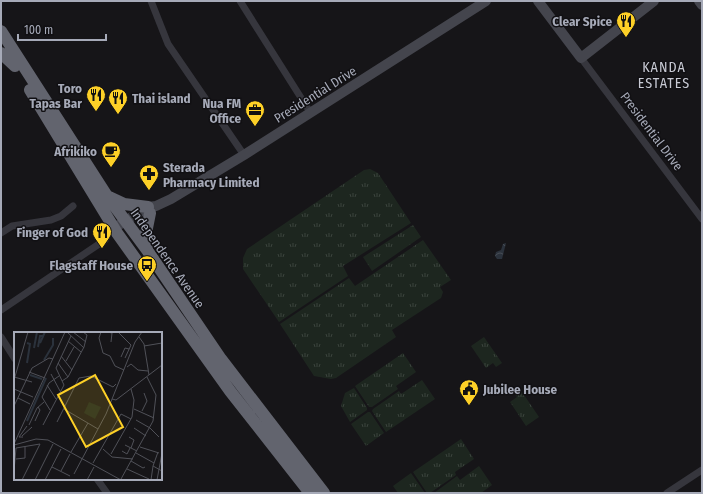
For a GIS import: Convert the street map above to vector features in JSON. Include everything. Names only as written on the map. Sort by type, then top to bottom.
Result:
[{"type":"highway","points":[[1,20],[10,34],[18,64]]},
{"type":"highway","name":"Independence Avenue","points":[[1,31],[18,64],[115,231],[230,391],[310,493]]},
{"type":"highway","name":"Independence Avenue","points":[[1,46],[18,64],[107,196],[147,250],[221,359],[324,493]]},
{"type":"highway","points":[[1,53],[18,64]]},
{"type":"highway","points":[[107,196],[124,204],[151,209],[146,233],[147,250]]},
{"type":"street","points":[[151,1],[168,44],[244,155]]},
{"type":"street","points":[[240,1],[310,112]]},
{"type":"street","name":"Presidential Drive","points":[[115,231],[244,155],[486,1]]},
{"type":"street","name":"Presidential Drive","points":[[538,1],[702,220]]},
{"type":"street","points":[[581,58],[654,1]]},
{"type":"street","points":[[699,1],[702,5]]},
{"type":"street","points":[[1,233],[12,226],[51,220],[61,216],[73,206]]},
{"type":"street","points":[[1,310],[105,240]]},
{"type":"street","points":[[1,337],[14,357]]},
{"type":"street","points":[[667,493],[702,470]]},
{"type":"street","points":[[98,480],[107,493]]},
{"type":"green space","points":[[370,169],[378,173],[411,223],[343,266],[348,276],[279,322],[243,269],[243,258],[247,249],[364,170]]},
{"type":"green space","points":[[413,225],[421,237],[372,271],[363,257]]},
{"type":"green space","points":[[423,240],[451,280],[440,287],[443,292],[441,298],[392,330],[396,337],[336,378],[331,379],[314,376],[280,324],[349,278],[355,286]]},
{"type":"green space","points":[[484,337],[502,363],[496,367],[493,363],[486,368],[471,346]]},
{"type":"green space","points":[[403,353],[416,372],[396,386],[398,389],[372,407],[369,407],[355,386]]},
{"type":"green space","points":[[422,380],[435,399],[386,432],[372,411],[373,409],[399,391],[401,394]]},
{"type":"green space","points":[[354,388],[367,410],[350,422],[341,406],[345,393]]},
{"type":"green space","points":[[520,389],[539,417],[526,426],[510,402],[517,397],[514,393]]},
{"type":"green space","points":[[370,412],[384,433],[366,446],[351,424]]},
{"type":"green space","points":[[461,439],[474,459],[455,472],[456,475],[430,493],[427,493],[413,472]]},
{"type":"green space","points":[[479,466],[492,485],[481,493],[434,493],[457,476],[460,480]]},
{"type":"green space","points":[[411,473],[425,493],[398,493],[393,486]]},
{"type":"water","points":[[506,243],[502,259],[497,259],[495,256],[496,252],[501,250],[503,244]]},
{"type":"place","name":"Clear Spice","points":[[626,38]]},
{"type":"place","name":"Toro Tapas Bar","points":[[96,112]]},
{"type":"place","name":"Thai island","points":[[118,115]]},
{"type":"place","name":"Nua FM Office","points":[[255,127]]},
{"type":"place","name":"Afrikiko","points":[[111,168]]},
{"type":"place","name":"Sterada Pharmacy Limited","points":[[149,191]]},
{"type":"place","name":"Finger of God","points":[[102,249]]},
{"type":"place","name":"Flagstaff House","points":[[147,282]]},
{"type":"place","name":"Jubilee House","points":[[469,406]]},
{"type":"district","name":"KANDA ESTATES","points":[[664,76]]}]
